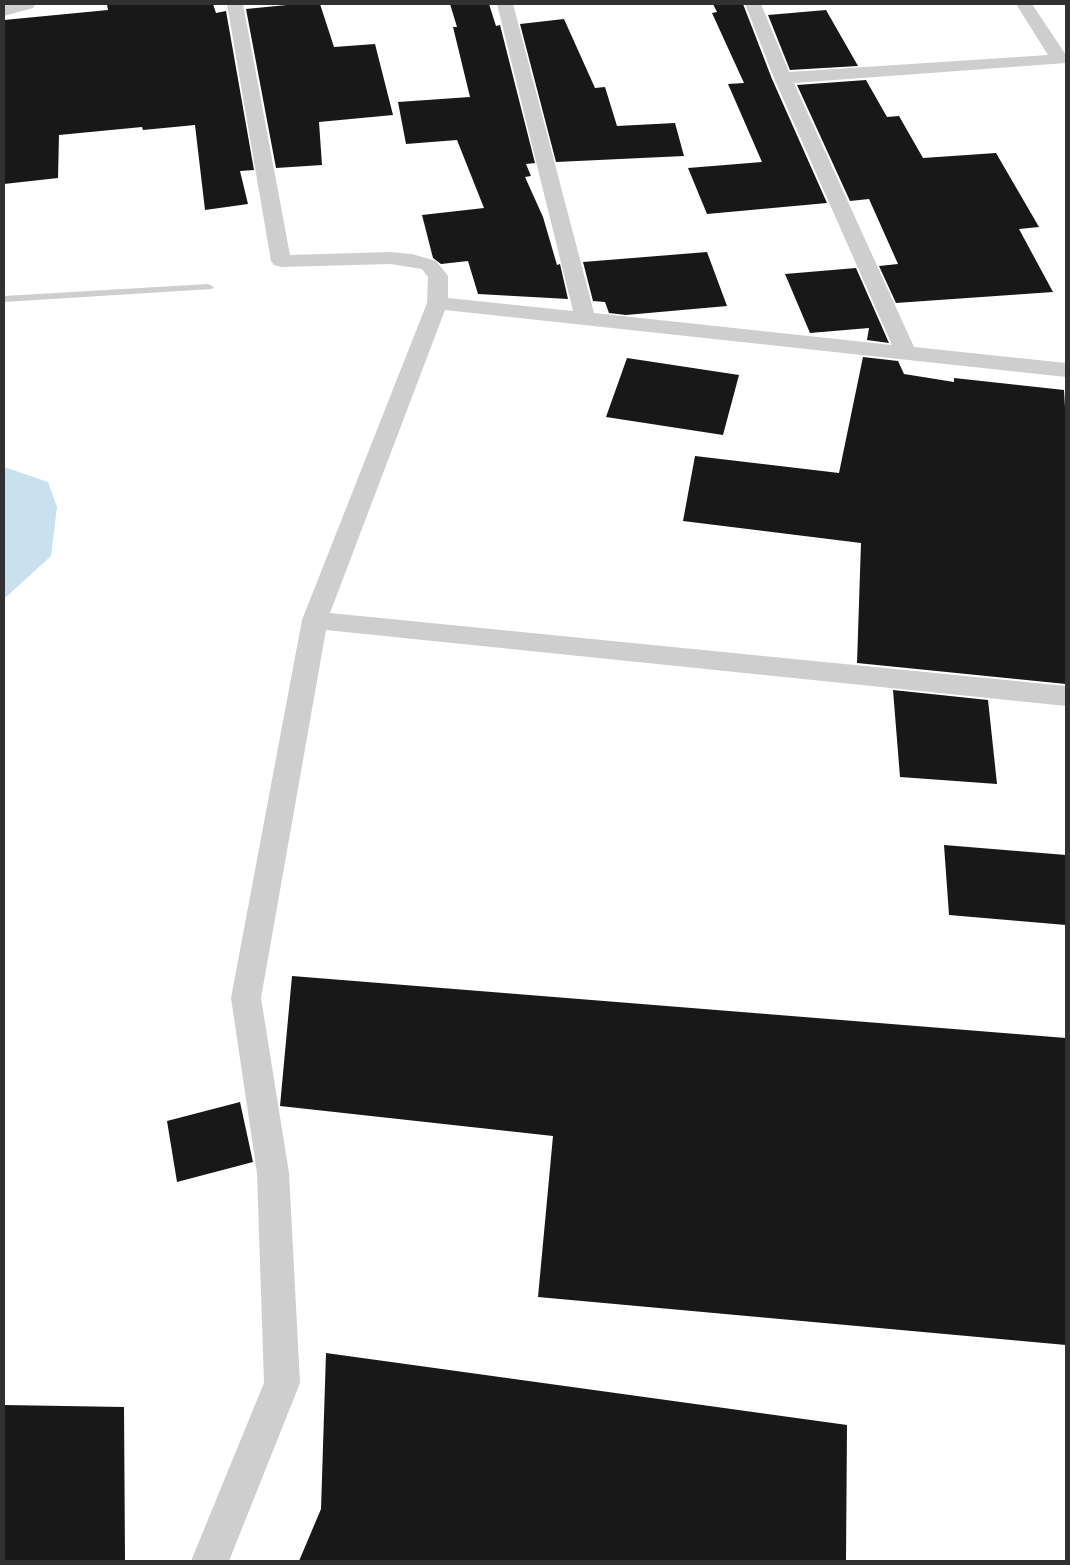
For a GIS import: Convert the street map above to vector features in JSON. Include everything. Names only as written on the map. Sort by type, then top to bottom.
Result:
[{"type":"street","points":[[4,10],[27,4]]},
{"type":"street","points":[[210,1561],[282,1383],[273,1173],[246,998],[315,620],[437,303],[438,276],[428,265],[412,260],[390,258],[281,261],[235,4]]},
{"type":"street","points":[[505,4],[585,319]]},
{"type":"street","points":[[753,4],[783,78],[906,353]]},
{"type":"street","points":[[783,78],[1060,59],[1024,4]]},
{"type":"street","points":[[437,303],[1066,370]]},
{"type":"street","points":[[315,620],[1066,696]]},
{"type":"lane","points":[[4,298],[208,287]]},
{"type":"water","points":[[4,467],[48,482],[57,507],[51,556],[4,599]]},
{"type":"building","points":[[107,4],[213,4],[216,13],[226,11],[254,170],[240,171],[248,204],[205,210],[195,125],[143,130],[142,127],[59,135],[58,178],[4,184],[4,20],[108,10]]},
{"type":"building","points":[[297,4],[320,4],[334,47],[375,44],[393,115],[319,122],[322,165],[276,168],[246,9]]},
{"type":"building","points":[[450,4],[489,4],[496,26],[500,25],[535,163],[526,164],[531,176],[525,177],[543,217],[557,265],[560,264],[568,299],[478,294],[468,261],[441,264],[433,258],[422,215],[484,208],[457,140],[406,144],[398,102],[470,97],[453,27],[457,27]]},
{"type":"building","points":[[713,4],[743,4],[772,79],[827,203],[707,214],[688,168],[762,162],[728,84],[744,83],[712,13],[717,12]]},
{"type":"building","points":[[826,10],[858,66],[790,70],[768,15]]},
{"type":"building","points":[[564,19],[595,88],[605,87],[617,126],[675,123],[684,156],[556,162],[520,24]]},
{"type":"building","points":[[866,80],[887,117],[899,116],[923,158],[996,153],[1039,227],[1019,229],[1053,292],[896,303],[879,266],[898,264],[869,199],[850,201],[797,85]]},
{"type":"building","points":[[707,252],[727,306],[626,315],[609,313],[605,302],[593,301],[583,262]]},
{"type":"building","points":[[856,268],[889,343],[867,340],[869,328],[810,333],[785,274]]},
{"type":"building","points":[[863,357],[898,361],[904,374],[954,382],[954,378],[1064,390],[1066,425],[1066,684],[857,663],[861,543],[683,521],[695,456],[839,473]]},
{"type":"building","points":[[627,358],[739,375],[723,435],[606,417]]},
{"type":"building","points":[[893,690],[988,700],[997,784],[900,777]]},
{"type":"building","points":[[944,845],[1066,855],[1066,925],[949,915]]},
{"type":"building","points":[[292,976],[1066,1038],[1066,1345],[538,1297],[553,1136],[280,1106]]},
{"type":"building","points":[[240,1102],[253,1162],[177,1182],[167,1121]]},
{"type":"building","points":[[326,1353],[847,1425],[846,1561],[299,1561],[321,1509]]},
{"type":"building","points":[[4,1405],[124,1407],[125,1561],[4,1561]]}]
